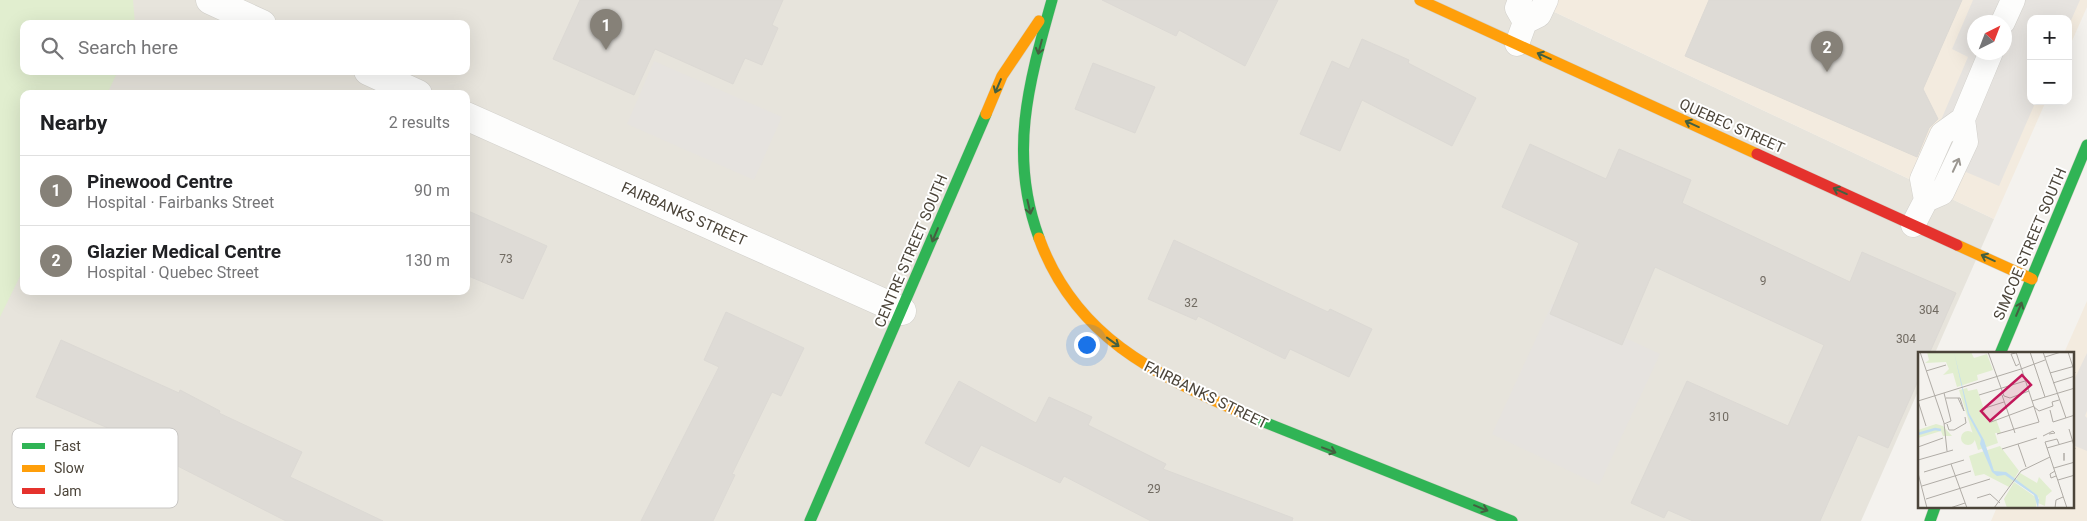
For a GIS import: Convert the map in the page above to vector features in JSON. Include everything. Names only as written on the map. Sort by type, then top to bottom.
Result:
[{"type":"street","points":[[210,0],[253,20]]},
{"type":"street","name":"CENTRE STREET SOUTH","points":[[810,521],[1002,76],[1052,0]]},
{"type":"street","name":"FAIRBANKS STREET","points":[[1052,0],[1026,101],[1022,150],[1028,206],[1045,258],[1076,307],[1106,337],[1145,366],[1222,406],[1512,521]]},
{"type":"street","name":"QUEBEC STREET","points":[[1420,0],[2032,279]]},
{"type":"street","points":[[377,75],[409,90]]},
{"type":"street","name":"FAIRBANKS STREET","points":[[470,118],[902,311]]},
{"type":"street","name":"SIMCOE STREET SOUTH","points":[[2001,352],[2087,145]]},
{"type":"street","points":[[1930,521],[1935,508]]},
{"type":"lane","points":[[1517,44],[1522,11],[1539,15],[1546,0]]},
{"type":"lane","points":[[2006,15],[2013,0]]},
{"type":"lane","points":[[1914,225],[1926,200],[1942,193],[1966,142],[1963,118],[1988,60]]},
{"type":"shaded area","points":[[97,0],[1529,0],[1994,219],[1935,352],[1918,352],[1918,391],[1861,521],[0,521],[0,275],[20,219],[20,295],[470,295],[470,90],[65,90],[71,75],[470,75],[470,20],[90,20]]},
{"type":"shaded area","points":[[1529,0],[2087,0],[2087,7],[2072,41],[2072,15],[2027,15],[2027,105],[2044,105],[1994,219]]},
{"type":"shaded area","points":[[1973,0],[2080,0],[2072,18],[2072,15],[2027,15],[2027,105],[2034,105],[1999,186],[1926,155],[1967,59],[2012,60],[2012,15],[1967,15],[1967,56],[1952,49]]},
{"type":"shaded area","points":[[654,61],[782,117],[754,180],[627,124]]},
{"type":"shaded area","points":[[2087,301],[2087,521],[1991,521],[1997,508],[2074,508],[2074,352],[2064,352]]},
{"type":"shaded area","points":[[1552,304],[1660,354],[1599,485],[1492,434]]},
{"type":"shaded area","points":[[2087,353],[2087,411],[2085,416],[2087,418],[2087,451],[2074,445],[2074,380]]},
{"type":"green space","points":[[0,0],[133,0],[135,20],[20,20],[20,75],[116,75],[109,90],[20,90],[20,276],[0,317]]},
{"type":"building","points":[[580,0],[783,0],[772,25],[778,28],[762,65],[745,58],[733,84],[655,49],[634,95],[553,59]]},
{"type":"building","points":[[1102,0],[1278,0],[1245,66],[1179,30],[1176,36]]},
{"type":"building","points":[[1709,0],[1962,0],[1923,89],[1938,119],[1929,128],[1917,157],[1685,56]]},
{"type":"building","points":[[1362,39],[1409,60],[1408,63],[1476,98],[1452,146],[1362,100],[1340,151],[1300,134],[1332,61],[1349,69]]},
{"type":"building","points":[[1093,63],[1155,87],[1135,133],[1075,109]]},
{"type":"building","points":[[1530,144],[1606,179],[1619,149],[1691,180],[1682,203],[1850,282],[1862,252],[1956,293],[1930,352],[1918,352],[1918,380],[1888,448],[1858,435],[1820,521],[1693,521],[1668,510],[1664,518],[1631,503],[1687,381],[1788,426],[1824,345],[1655,267],[1622,345],[1550,314],[1579,243],[1502,207]]},
{"type":"building","points":[[470,212],[547,246],[523,299],[470,277]]},
{"type":"building","points":[[1174,240],[1328,312],[1330,309],[1372,329],[1349,377],[1290,349],[1285,359],[1198,316],[1196,320],[1148,299]]},
{"type":"building","points":[[726,312],[804,348],[781,396],[772,392],[732,474],[735,475],[713,521],[641,521],[719,367],[704,360]]},
{"type":"building","points":[[61,340],[179,393],[180,390],[220,411],[219,413],[302,452],[290,477],[383,521],[286,521],[178,466],[178,428],[108,428],[36,397]]},
{"type":"building","points":[[959,381],[1036,423],[1049,397],[1092,417],[1088,425],[1166,464],[1163,469],[1293,518],[1292,521],[1151,521],[1064,476],[1060,483],[981,445],[969,467],[925,443]]},
{"type":"traffic: fast","points":[[1039,238],[1030,207],[1023,147],[1030,89],[1052,0]]},
{"type":"traffic: fast","points":[[810,521],[986,114]]},
{"type":"traffic: fast","points":[[2001,352],[2087,145]]},
{"type":"traffic: fast","points":[[1244,414],[1512,521]]},
{"type":"traffic: fast","points":[[1930,521],[1935,508]]},
{"type":"traffic: slow","points":[[1420,0],[1757,154]]},
{"type":"traffic: slow","points":[[986,114],[1002,76],[1039,21]]},
{"type":"traffic: slow","points":[[1039,238],[1054,272],[1073,302],[1121,348],[1179,383],[1244,414]]},
{"type":"traffic: slow","points":[[1957,245],[2032,279]]},
{"type":"traffic: jam","points":[[1757,154],[1957,245]]},
{"type":"place","name":"Pinewood Centre","points":[[606,50]]},
{"type":"place","name":"Glazier Medical Centre","points":[[1827,72]]}]
